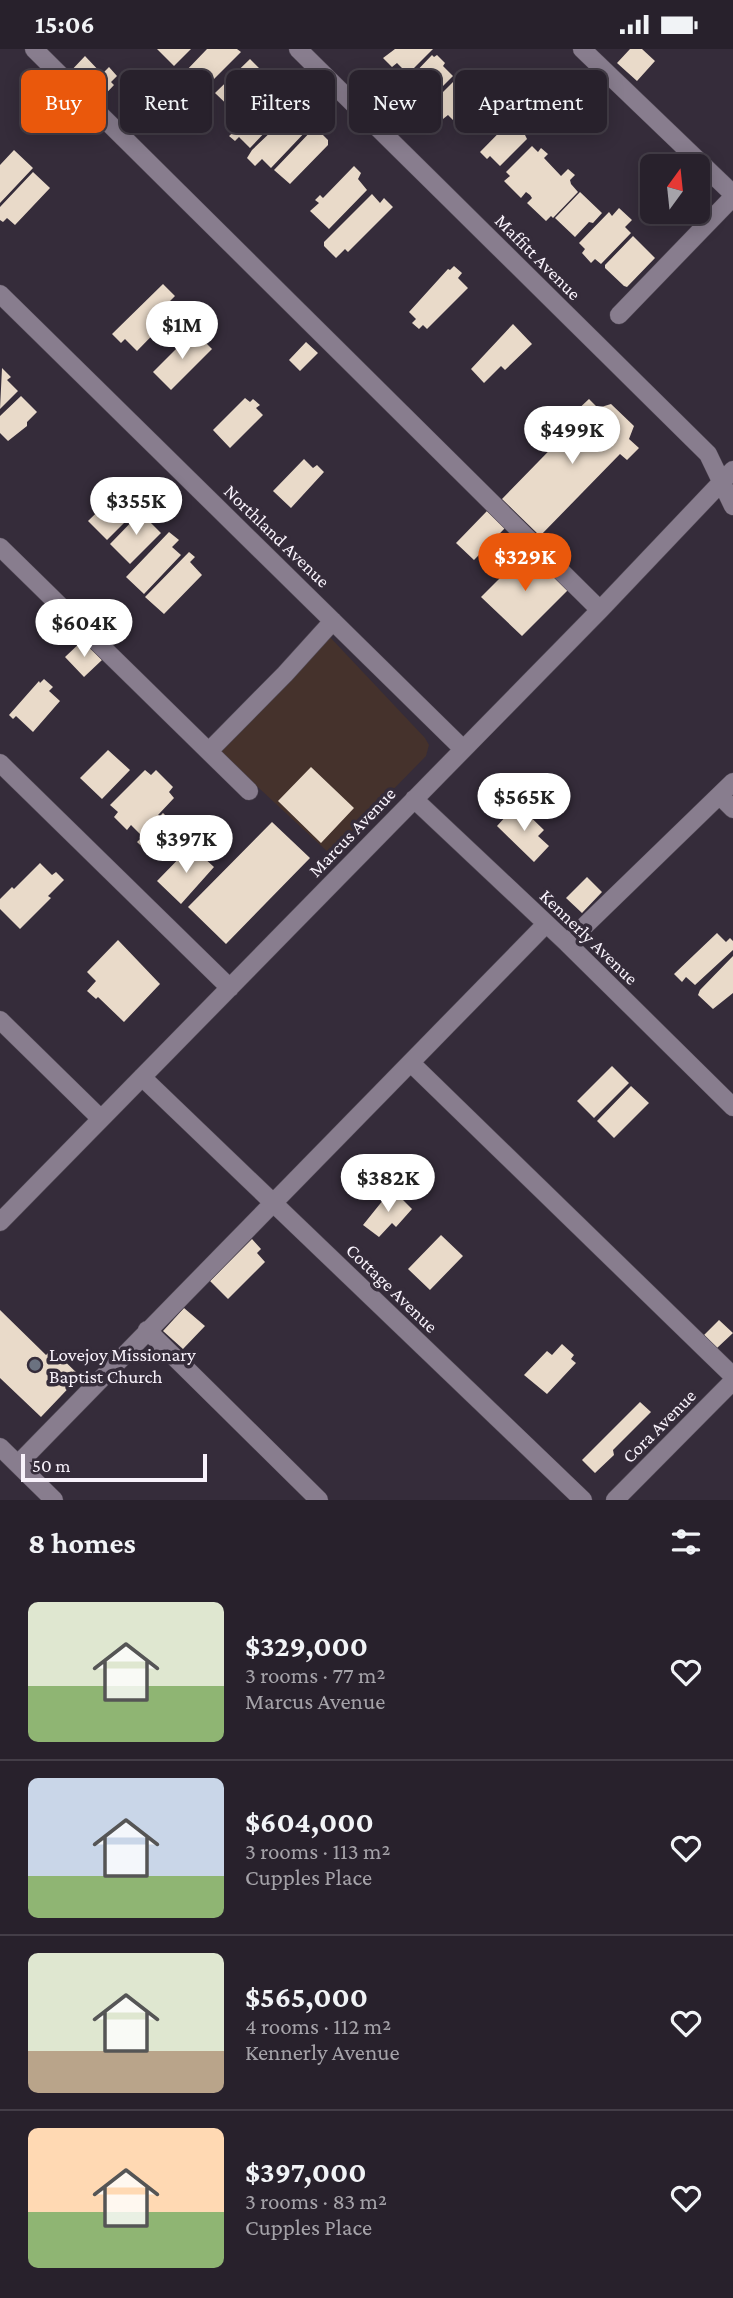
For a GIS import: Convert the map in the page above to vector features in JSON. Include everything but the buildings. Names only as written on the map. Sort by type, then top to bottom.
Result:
[{"type":"street","points":[[34,49],[600,610]]},
{"type":"street","name":"Maffitt Avenue","points":[[298,49],[708,454],[727,477],[733,506]]},
{"type":"street","points":[[582,49],[733,196],[619,315]]},
{"type":"street","name":"Northland Avenue","points":[[0,294],[463,749]]},
{"type":"street","name":"Marcus Avenue","points":[[0,1222],[727,477]]},
{"type":"street","points":[[0,547],[249,791]]},
{"type":"street","points":[[209,751],[333,621]]},
{"type":"street","points":[[0,763],[230,988]]},
{"type":"street","points":[[567,943],[733,782]]},
{"type":"street","points":[[720,796],[733,809]]},
{"type":"street","name":"Kennerly Avenue","points":[[414,799],[567,943],[733,1107]]},
{"type":"street","points":[[18,1464],[546,924]]},
{"type":"street","points":[[0,1020],[100,1119]]},
{"type":"street","points":[[411,1062],[733,1378]]},
{"type":"street","name":"Cottage Avenue","points":[[142,1077],[583,1500]]},
{"type":"street","points":[[147,1330],[318,1500]]},
{"type":"street","name":"Cora Avenue","points":[[615,1500],[733,1378]]},
{"type":"street","points":[[0,1447],[54,1500]]},
{"type":"shaded area","points":[[328,635],[429,745],[426,756],[330,854],[218,750]]},
{"type":"place","name":"Lovejoy Missionary Baptist Church","points":[[35,1365]]}]
